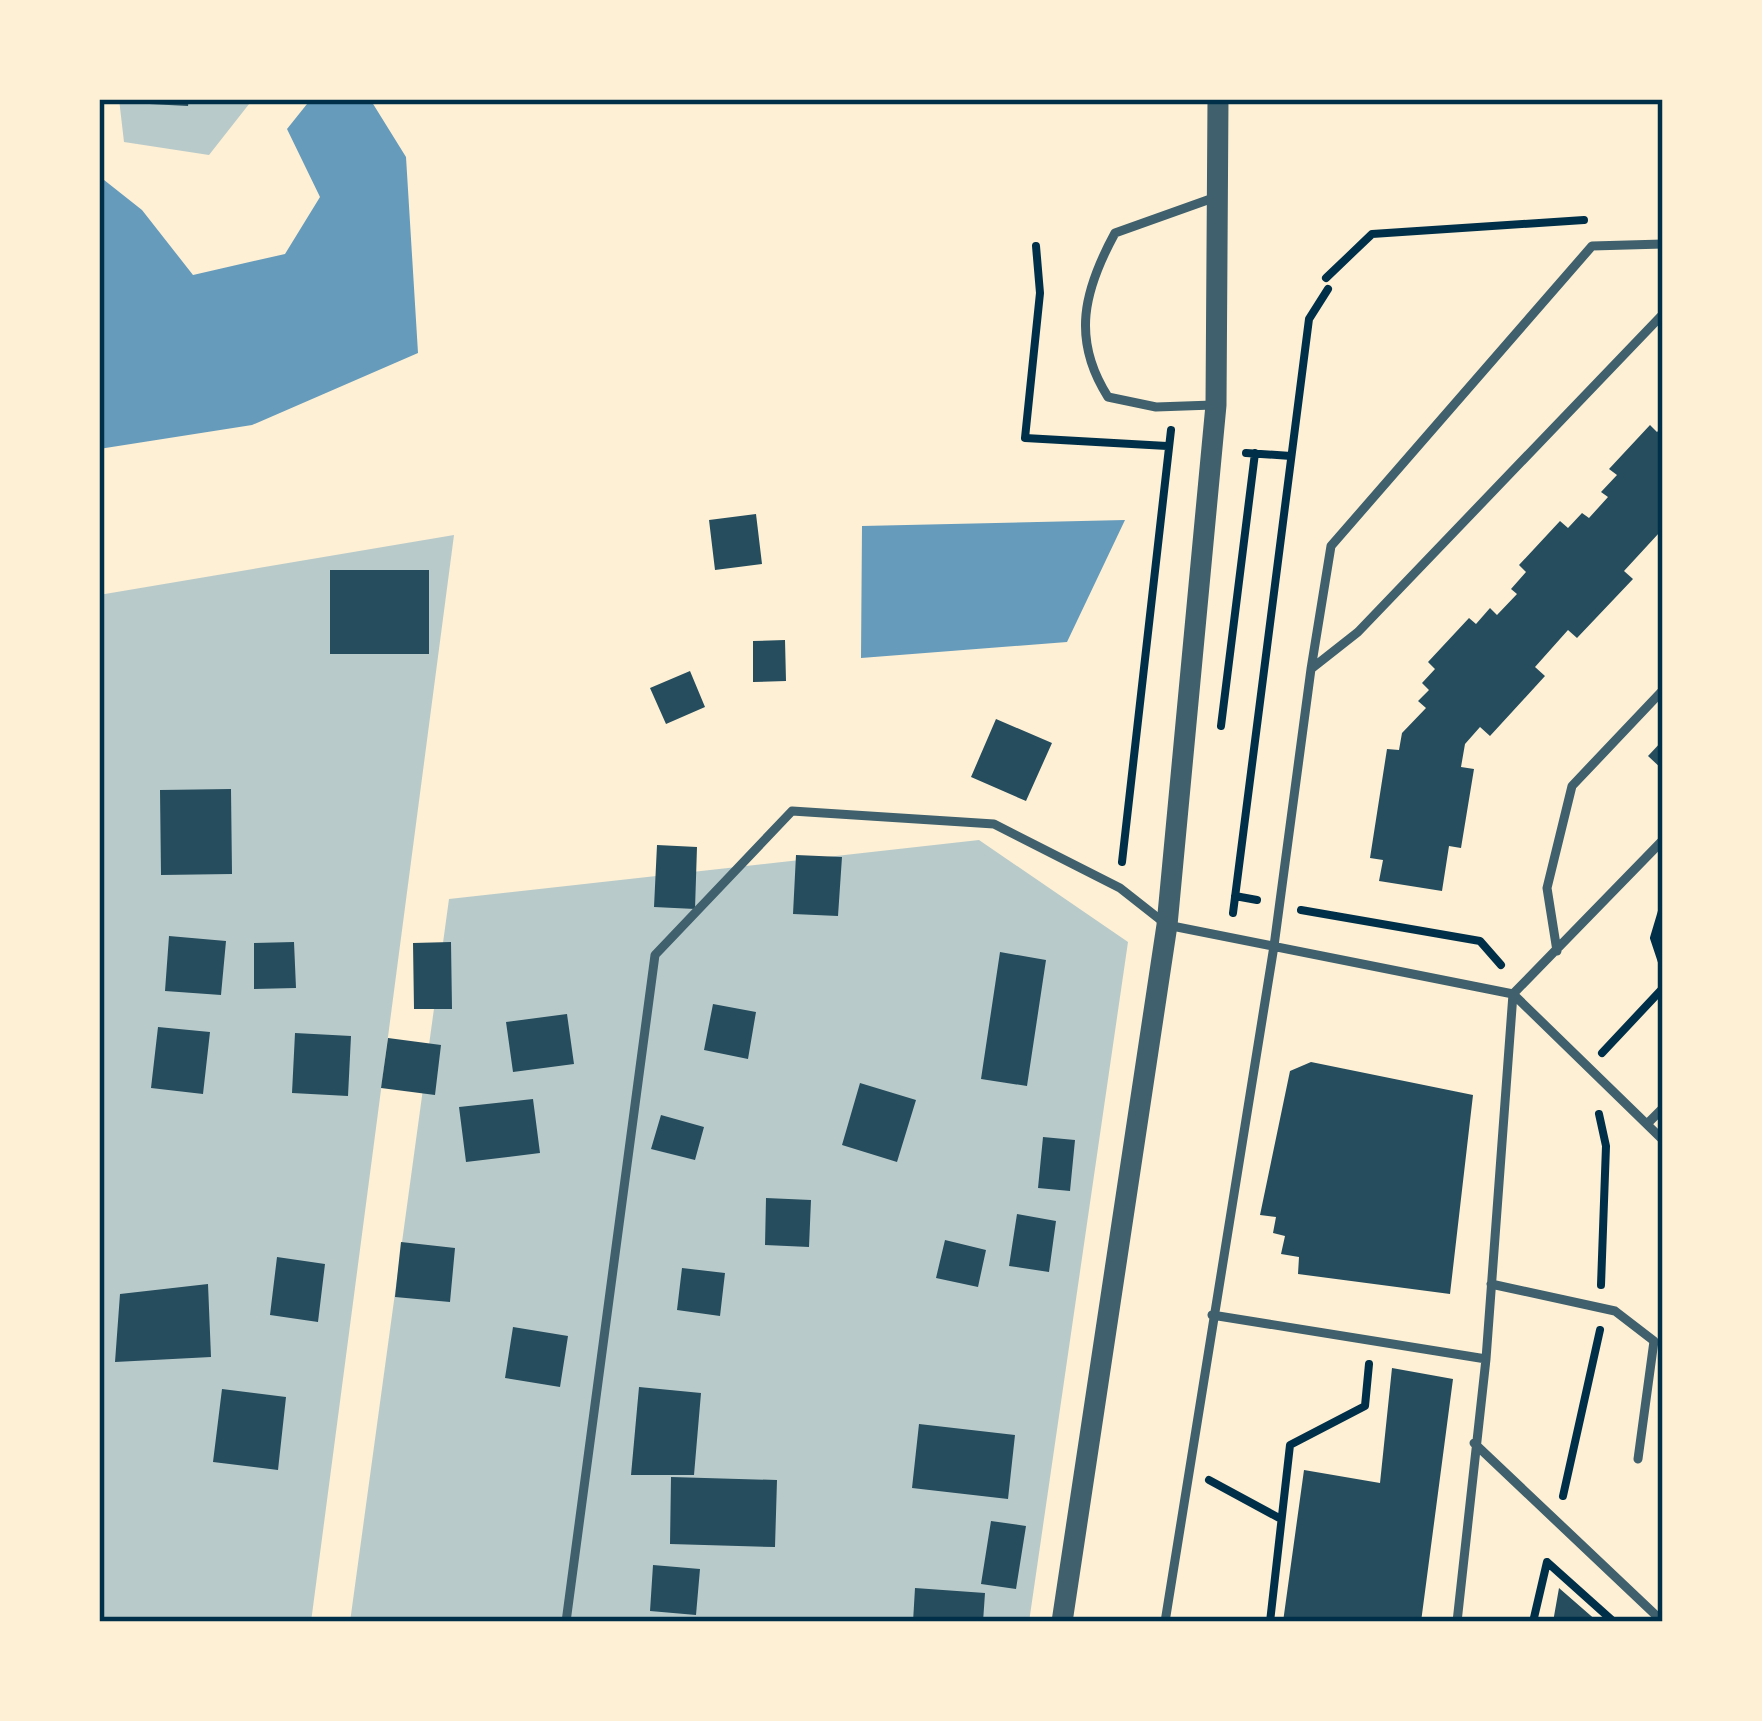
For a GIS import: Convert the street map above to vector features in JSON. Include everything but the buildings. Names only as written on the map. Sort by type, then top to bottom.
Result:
[{"type":"street","points":[[1062,1622],[1167,925],[1216,405],[1222,195],[1218,99]]},
{"type":"lane","points":[[1216,405],[1156,407],[1108,397],[1087,365],[1089,281],[1115,233],[1222,195]]},
{"type":"lane","points":[[1166,1622],[1274,946],[1331,547],[1592,246],[1663,244]]},
{"type":"lane","points":[[1311,669],[1358,632],[1663,314]]},
{"type":"lane","points":[[1557,951],[1547,888],[1572,786],[1663,690]]},
{"type":"lane","points":[[566,1622],[656,955],[792,811],[994,824],[1120,888],[1167,925],[1513,994],[1663,1140]]},
{"type":"lane","points":[[1457,1622],[1486,1359],[1513,994],[1663,840]]},
{"type":"lane","points":[[1647,1124],[1663,1108]]},
{"type":"lane","points":[[1491,1283],[1615,1312],[1654,1341],[1639,1459]]},
{"type":"lane","points":[[1212,1315],[1486,1359]]},
{"type":"lane","points":[[1474,1443],[1663,1622]]},
{"type":"path","points":[[1229,938],[1309,320],[1327,284],[1372,234],[1596,220]]},
{"type":"path","points":[[1036,246],[1040,293],[1025,438],[1167,446],[1120,888]]},
{"type":"path","points":[[1221,730],[1250,453],[1291,456]]},
{"type":"path","points":[[1663,908],[1654,938],[1663,965]]},
{"type":"path","points":[[1589,1068],[1663,988]]},
{"type":"path","points":[[1270,1622],[1290,1445],[1365,1406],[1371,1340]]},
{"type":"path","points":[[1206,1478],[1281,1519]]},
{"type":"path","points":[[1533,1622],[1547,1562],[1614,1622]]},
{"type":"shaded area","points":[[119,99],[253,99],[209,155],[124,142]]},
{"type":"shaded area","points":[[454,535],[311,1622],[99,1622],[99,595]]},
{"type":"shaded area","points":[[979,840],[1128,942],[1029,1622],[350,1622],[449,899]]},
{"type":"water","points":[[311,99],[370,99],[406,157],[418,353],[252,425],[99,449],[99,176],[142,210],[193,275],[285,254],[320,197],[287,129]]},
{"type":"water","points":[[1125,520],[1067,642],[861,658],[862,526]]}]
